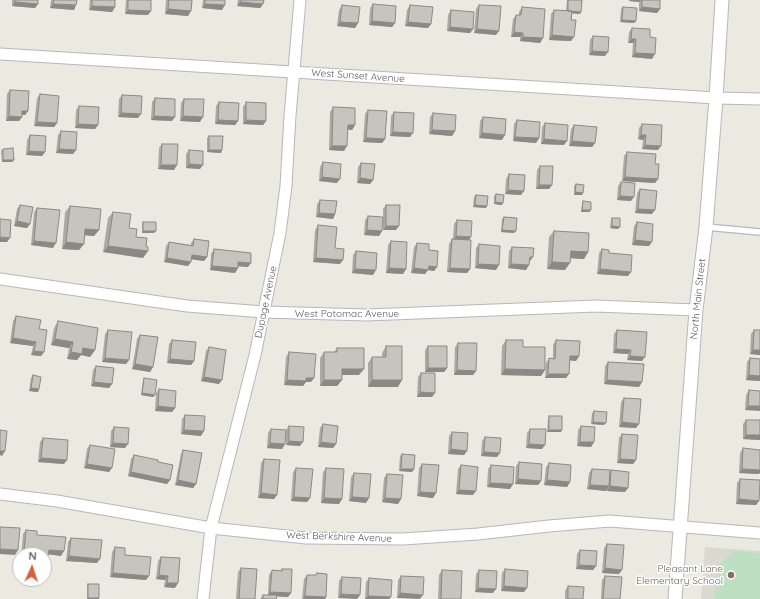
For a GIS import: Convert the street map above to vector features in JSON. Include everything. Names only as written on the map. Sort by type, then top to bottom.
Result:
[{"type":"street","name":"Dupage Avenue","points":[[203,599],[211,528],[255,355],[280,233],[286,186],[290,116],[300,0]]},
{"type":"street","name":"North Main Street","points":[[674,599],[696,310],[706,227],[722,0]]},
{"type":"street","name":"West Sunset Avenue","points":[[0,54],[716,98],[760,99]]},
{"type":"street","name":"West Potomac Avenue","points":[[0,279],[187,306],[264,312],[368,315],[596,306],[696,310]]},
{"type":"street","name":"West Berkshire Avenue","points":[[0,494],[57,501],[211,528],[306,538],[375,540],[441,537],[610,521],[760,533]]},
{"type":"lane","points":[[706,227],[760,232]]},
{"type":"shaded area","name":"Pleasant Lane Elementary School","points":[[705,547],[760,551],[760,599],[701,599]]},
{"type":"green space","name":"Pleasant Lane Elementary School","points":[[735,551],[760,553],[760,599],[714,599],[717,566]]},
{"type":"building","points":[[15,0],[38,0],[38,4],[15,2]]},
{"type":"building","points":[[54,0],[77,0],[76,5],[53,4]]},
{"type":"building","points":[[92,0],[115,0],[115,7],[92,6]]},
{"type":"building","points":[[128,0],[151,0],[151,11],[128,10]]},
{"type":"building","points":[[169,0],[192,0],[191,11],[168,9]]},
{"type":"building","points":[[205,0],[225,0],[225,5],[205,4]]},
{"type":"building","points":[[241,0],[264,0],[263,4],[240,2]]},
{"type":"building","points":[[568,0],[582,0],[581,12],[568,11]]},
{"type":"building","points":[[642,0],[660,0],[660,9],[642,7]]},
{"type":"building","points":[[373,4],[396,6],[395,23],[372,21]]},
{"type":"building","points":[[342,5],[360,7],[358,23],[340,22]]},
{"type":"building","points":[[410,5],[433,7],[431,24],[408,22]]},
{"type":"building","points":[[479,5],[501,6],[499,31],[477,29]]},
{"type":"building","points":[[522,7],[545,9],[543,38],[523,37],[523,33],[514,32],[516,15],[521,15]]},
{"type":"building","points":[[623,7],[637,8],[636,21],[622,20]]},
{"type":"building","points":[[451,10],[474,12],[473,29],[450,27]]},
{"type":"building","points":[[554,10],[572,11],[571,20],[576,20],[574,37],[552,35]]},
{"type":"building","points":[[632,28],[650,29],[650,37],[656,38],[655,54],[635,53],[636,39],[631,39]]},
{"type":"building","points":[[593,36],[609,37],[608,52],[592,51]]},
{"type":"building","points":[[10,90],[29,91],[28,111],[22,111],[22,117],[9,116]]},
{"type":"building","points":[[40,94],[59,96],[57,123],[37,122]]},
{"type":"building","points":[[122,95],[142,96],[141,114],[121,113]]},
{"type":"building","points":[[155,98],[175,99],[175,117],[154,116]]},
{"type":"building","points":[[184,99],[204,99],[203,117],[183,116]]},
{"type":"building","points":[[219,102],[239,103],[238,121],[218,120]]},
{"type":"building","points":[[246,102],[266,103],[266,121],[246,120]]},
{"type":"building","points":[[79,106],[99,107],[98,125],[78,124]]},
{"type":"building","points":[[333,107],[355,108],[355,125],[348,125],[347,146],[332,146]]},
{"type":"building","points":[[368,110],[387,111],[385,139],[366,138]]},
{"type":"building","points":[[394,112],[414,113],[413,133],[393,132]]},
{"type":"building","points":[[433,113],[456,115],[455,131],[432,130]]},
{"type":"building","points":[[483,117],[506,119],[505,135],[482,133]]},
{"type":"building","points":[[517,120],[540,122],[539,138],[515,137]]},
{"type":"building","points":[[545,123],[568,125],[567,141],[544,139]]},
{"type":"building","points":[[642,124],[662,125],[661,146],[645,145],[646,135],[641,135]]},
{"type":"building","points":[[574,125],[597,127],[595,143],[572,141]]},
{"type":"building","points":[[61,131],[77,132],[76,150],[59,149]]},
{"type":"building","points":[[30,135],[46,136],[45,152],[29,151]]},
{"type":"building","points":[[209,136],[223,136],[222,150],[209,150]]},
{"type":"building","points":[[162,144],[178,144],[177,165],[161,165]]},
{"type":"building","points":[[13,148],[14,160],[3,160],[3,149]]},
{"type":"building","points":[[189,150],[203,151],[203,165],[189,164]]},
{"type":"building","points":[[627,152],[656,154],[655,164],[659,164],[658,179],[625,177]]},
{"type":"building","points":[[323,162],[341,164],[340,179],[322,177]]},
{"type":"building","points":[[361,163],[375,164],[373,180],[360,178]]},
{"type":"building","points":[[540,166],[553,166],[552,185],[539,185]]},
{"type":"building","points":[[509,174],[525,175],[524,191],[508,190]]},
{"type":"building","points":[[621,182],[635,183],[634,197],[620,196]]},
{"type":"building","points":[[576,184],[584,185],[583,193],[575,192]]},
{"type":"building","points":[[640,189],[657,191],[655,210],[638,209]]},
{"type":"building","points":[[496,194],[504,195],[503,203],[495,202]]},
{"type":"building","points":[[476,195],[488,196],[487,206],[475,205]]},
{"type":"building","points":[[320,200],[337,201],[335,214],[319,213]]},
{"type":"building","points":[[583,201],[591,202],[591,210],[582,210]]},
{"type":"building","points":[[20,205],[33,207],[30,224],[17,221]]},
{"type":"building","points":[[386,205],[400,205],[399,226],[386,226]]},
{"type":"building","points":[[70,206],[101,209],[99,230],[85,229],[84,244],[66,242]]},
{"type":"building","points":[[37,208],[60,210],[56,243],[34,241]]},
{"type":"building","points":[[113,212],[131,214],[129,228],[137,229],[136,237],[147,238],[146,246],[148,247],[148,251],[108,246]]},
{"type":"building","points":[[368,216],[383,217],[382,231],[367,230]]},
{"type":"building","points":[[504,217],[517,218],[516,231],[502,230]]},
{"type":"building","points":[[612,218],[620,218],[620,227],[612,226]]},
{"type":"building","points":[[0,219],[11,220],[10,238],[0,237]]},
{"type":"building","points":[[457,220],[472,221],[471,237],[456,236]]},
{"type":"building","points":[[143,222],[156,222],[156,231],[143,231]]},
{"type":"building","points":[[637,222],[653,224],[652,242],[635,240]]},
{"type":"building","points":[[318,225],[337,227],[335,248],[344,249],[343,260],[316,258]]},
{"type":"building","points":[[554,231],[589,233],[588,252],[571,251],[570,263],[552,262]]},
{"type":"building","points":[[194,239],[209,241],[207,257],[192,255],[191,262],[167,258],[169,242],[193,246]]},
{"type":"building","points":[[452,239],[471,240],[470,269],[450,268]]},
{"type":"building","points":[[391,241],[407,242],[406,269],[389,268]]},
{"type":"building","points":[[417,243],[429,244],[429,250],[438,251],[437,267],[429,266],[428,270],[414,268]]},
{"type":"building","points":[[479,244],[500,246],[499,265],[478,264]]},
{"type":"building","points":[[512,247],[534,248],[533,257],[530,257],[529,265],[511,264]]},
{"type":"building","points":[[214,249],[251,253],[251,263],[238,262],[238,268],[212,266]]},
{"type":"building","points":[[602,249],[609,250],[609,253],[632,255],[631,272],[600,269]]},
{"type":"building","points":[[356,251],[377,253],[376,270],[355,269]]},
{"type":"building","points":[[16,316],[41,320],[39,329],[47,330],[44,352],[34,351],[36,342],[13,338]]},
{"type":"building","points":[[58,321],[98,328],[95,350],[83,348],[82,354],[71,352],[73,342],[55,339]]},
{"type":"building","points":[[108,330],[132,332],[129,360],[105,358]]},
{"type":"building","points":[[617,330],[647,332],[645,357],[630,356],[631,350],[616,349]]},
{"type":"building","points":[[754,330],[760,330],[760,350],[753,350]]},
{"type":"building","points":[[140,335],[158,337],[153,367],[135,364]]},
{"type":"building","points":[[172,340],[196,342],[194,361],[170,359]]},
{"type":"building","points":[[506,340],[523,340],[523,347],[545,347],[545,370],[505,369]]},
{"type":"building","points":[[556,340],[580,341],[579,356],[570,356],[569,374],[548,374],[549,358],[555,359]]},
{"type":"building","points":[[458,343],[477,343],[476,371],[457,370]]},
{"type":"building","points":[[386,346],[402,346],[402,380],[372,380],[372,357],[386,357]]},
{"type":"building","points":[[428,346],[447,346],[447,368],[428,368]]},
{"type":"building","points":[[209,347],[226,350],[222,380],[204,377]]},
{"type":"building","points":[[337,348],[364,348],[364,369],[342,369],[342,380],[324,380],[324,352],[337,352]]},
{"type":"building","points":[[289,352],[316,354],[314,378],[306,378],[306,381],[287,380]]},
{"type":"building","points":[[750,358],[760,359],[760,376],[749,375]]},
{"type":"building","points":[[608,362],[644,364],[642,382],[607,380]]},
{"type":"building","points":[[96,366],[114,368],[112,384],[94,382]]},
{"type":"building","points":[[421,373],[435,373],[435,393],[420,392]]},
{"type":"building","points":[[33,375],[41,377],[39,389],[31,388]]},
{"type":"building","points":[[144,378],[157,380],[155,395],[142,393]]},
{"type":"building","points":[[159,389],[176,391],[175,408],[158,406]]},
{"type":"building","points":[[749,390],[760,391],[760,406],[748,406]]},
{"type":"building","points":[[624,398],[641,399],[639,424],[622,422]]},
{"type":"building","points":[[594,411],[607,412],[606,423],[593,422]]},
{"type":"building","points":[[185,415],[205,416],[204,431],[184,430]]},
{"type":"building","points":[[549,416],[562,416],[562,430],[549,430]]},
{"type":"building","points":[[746,420],[760,420],[760,435],[746,435]]},
{"type":"building","points":[[323,424],[338,426],[336,444],[321,442]]},
{"type":"building","points":[[289,426],[304,427],[303,442],[289,441]]},
{"type":"building","points":[[581,426],[595,427],[594,442],[580,442]]},
{"type":"building","points":[[114,427],[129,428],[128,444],[113,443]]},
{"type":"building","points":[[271,429],[286,430],[285,444],[270,443]]},
{"type":"building","points":[[530,429],[546,429],[545,445],[529,444]]},
{"type":"building","points":[[0,430],[7,431],[5,451],[0,451]]},
{"type":"building","points":[[452,432],[468,433],[467,451],[451,449]]},
{"type":"building","points":[[622,434],[638,435],[636,460],[620,459]]},
{"type":"building","points":[[485,437],[501,438],[500,453],[484,452]]},
{"type":"building","points":[[43,438],[68,440],[67,460],[41,458]]},
{"type":"building","points":[[90,445],[115,449],[112,468],[87,464]]},
{"type":"building","points":[[743,448],[760,450],[760,470],[742,469]]},
{"type":"building","points":[[183,450],[202,453],[196,484],[178,480]]},
{"type":"building","points":[[402,454],[415,455],[414,469],[401,469]]},
{"type":"building","points":[[134,455],[173,465],[170,480],[131,472]]},
{"type":"building","points":[[264,459],[280,460],[277,495],[261,493]]},
{"type":"building","points":[[519,462],[542,464],[541,481],[518,479]]},
{"type":"building","points":[[549,463],[571,465],[570,482],[547,480]]},
{"type":"building","points":[[422,464],[439,465],[436,493],[420,492]]},
{"type":"building","points":[[461,465],[478,467],[476,491],[459,490]]},
{"type":"building","points":[[491,465],[514,467],[513,484],[490,483]]},
{"type":"building","points":[[296,468],[313,469],[310,498],[294,497]]},
{"type":"building","points":[[326,468],[344,469],[342,499],[324,498]]},
{"type":"building","points":[[592,469],[610,470],[609,486],[590,485]]},
{"type":"building","points":[[611,470],[629,472],[628,488],[610,486]]},
{"type":"building","points":[[354,473],[371,474],[369,498],[352,497]]},
{"type":"building","points":[[387,474],[403,475],[401,499],[385,498]]},
{"type":"building","points":[[740,479],[760,480],[759,501],[739,499]]},
{"type":"building","points":[[0,527],[20,528],[18,547],[12,547],[12,550],[0,549]]},
{"type":"building","points":[[26,530],[37,531],[37,535],[66,537],[64,551],[52,550],[52,547],[25,547]]},
{"type":"building","points":[[71,538],[102,540],[100,559],[69,556]]},
{"type":"building","points":[[607,544],[624,545],[622,570],[605,568]]},
{"type":"building","points":[[115,547],[125,548],[125,555],[151,557],[149,576],[113,573]]},
{"type":"building","points":[[580,550],[597,551],[596,566],[579,565]]},
{"type":"building","points":[[161,557],[180,558],[178,583],[167,583],[168,576],[159,575]]},
{"type":"building","points":[[241,568],[257,569],[255,599],[239,599]]},
{"type":"building","points":[[282,569],[292,569],[291,593],[270,592],[272,570],[282,571]]},
{"type":"building","points":[[505,569],[528,571],[527,588],[504,586]]},
{"type":"building","points":[[442,570],[462,571],[461,599],[441,599]]},
{"type":"building","points":[[479,570],[497,571],[496,589],[478,588]]},
{"type":"building","points":[[317,573],[327,574],[326,597],[305,596],[307,575],[316,575]]},
{"type":"building","points":[[401,576],[424,577],[423,595],[400,593]]},
{"type":"building","points":[[605,576],[622,577],[620,599],[603,599]]},
{"type":"building","points":[[342,577],[361,578],[360,595],[341,594]]},
{"type":"building","points":[[369,578],[392,580],[391,597],[368,596]]},
{"type":"building","points":[[88,584],[99,584],[99,598],[88,598]]},
{"type":"building","points":[[568,586],[584,587],[583,599],[568,599]]},
{"type":"building","points":[[263,595],[277,595],[276,599],[263,599]]},
{"type":"place","name":"Pleasant Lane Elementary School","points":[[731,575]]}]
